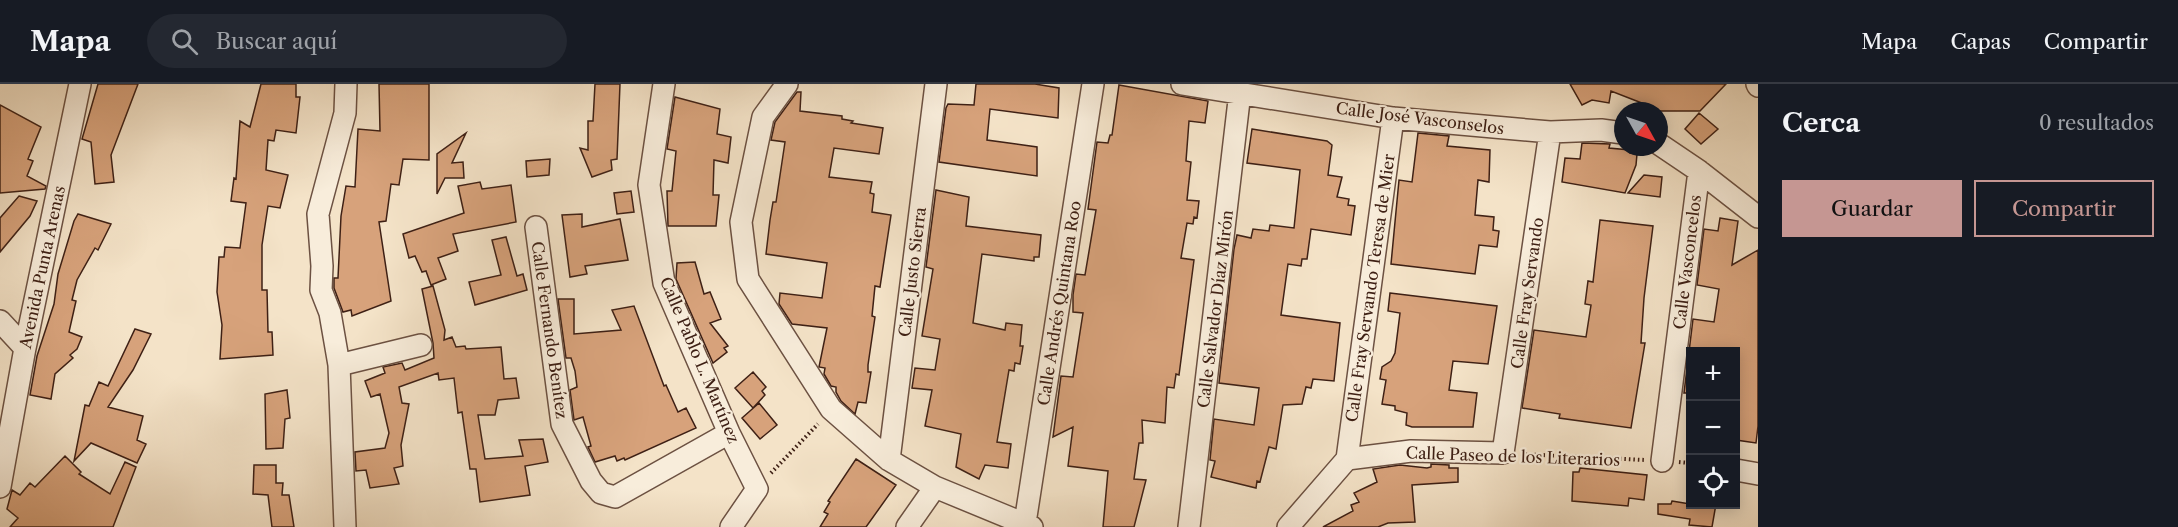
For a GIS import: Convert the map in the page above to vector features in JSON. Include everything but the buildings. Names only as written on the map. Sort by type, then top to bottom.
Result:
[{"type":"street","name":"Avenida Punta Arenas","points":[[0,487],[25,348],[80,84]]},
{"type":"street","points":[[345,527],[339,364],[330,313],[321,290],[322,266],[318,214],[345,113],[346,84]]},
{"type":"street","name":"Calle Pablo L. Martínez","points":[[664,84],[649,185],[664,283],[729,433],[757,489]]},
{"type":"street","points":[[787,84],[763,117],[741,222],[748,279],[831,409],[889,460],[935,487],[1029,525]]},
{"type":"street","name":"Calle Justo Sierra","points":[[889,460],[936,84]]},
{"type":"street","name":"Calle Andrés Quintana Roo","points":[[1029,525],[1093,84]]},
{"type":"street","name":"Calle José Vasconselos","points":[[1182,84],[1393,118],[1550,132],[1601,130],[1614,132]]},
{"type":"street","name":"Calle Salvador Díaz Mirón","points":[[1189,527],[1240,92]]},
{"type":"street","name":"Calle Fray Servando Teresa de Mier","points":[[1347,459],[1393,118]]},
{"type":"street","name":"Calle Fray Servando","points":[[1503,453],[1550,132]]},
{"type":"street","points":[[1668,150],[1758,217]]},
{"type":"street","name":"Calle Vasconcelos","points":[[1662,461],[1699,171]]},
{"type":"street","name":"Calle Fernando Benítez","points":[[536,227],[562,424],[591,481],[601,493],[615,497],[729,433]]},
{"type":"street","points":[[0,321],[25,348]]},
{"type":"street","points":[[339,364],[421,345]]},
{"type":"street","name":"Calle Paseo de los Literarios","points":[[1347,459],[1411,451],[1503,453]]},
{"type":"street","points":[[1288,527],[1347,459]]},
{"type":"street","points":[[1740,471],[1758,474]]},
{"type":"street","points":[[907,527],[935,487]]},
{"type":"street","points":[[731,527],[757,489]]},
{"type":"path","points":[[757,489],[831,409]]},
{"type":"path","name":"Calle Paseo de los Literarios","points":[[1503,453],[1662,461]]}]
